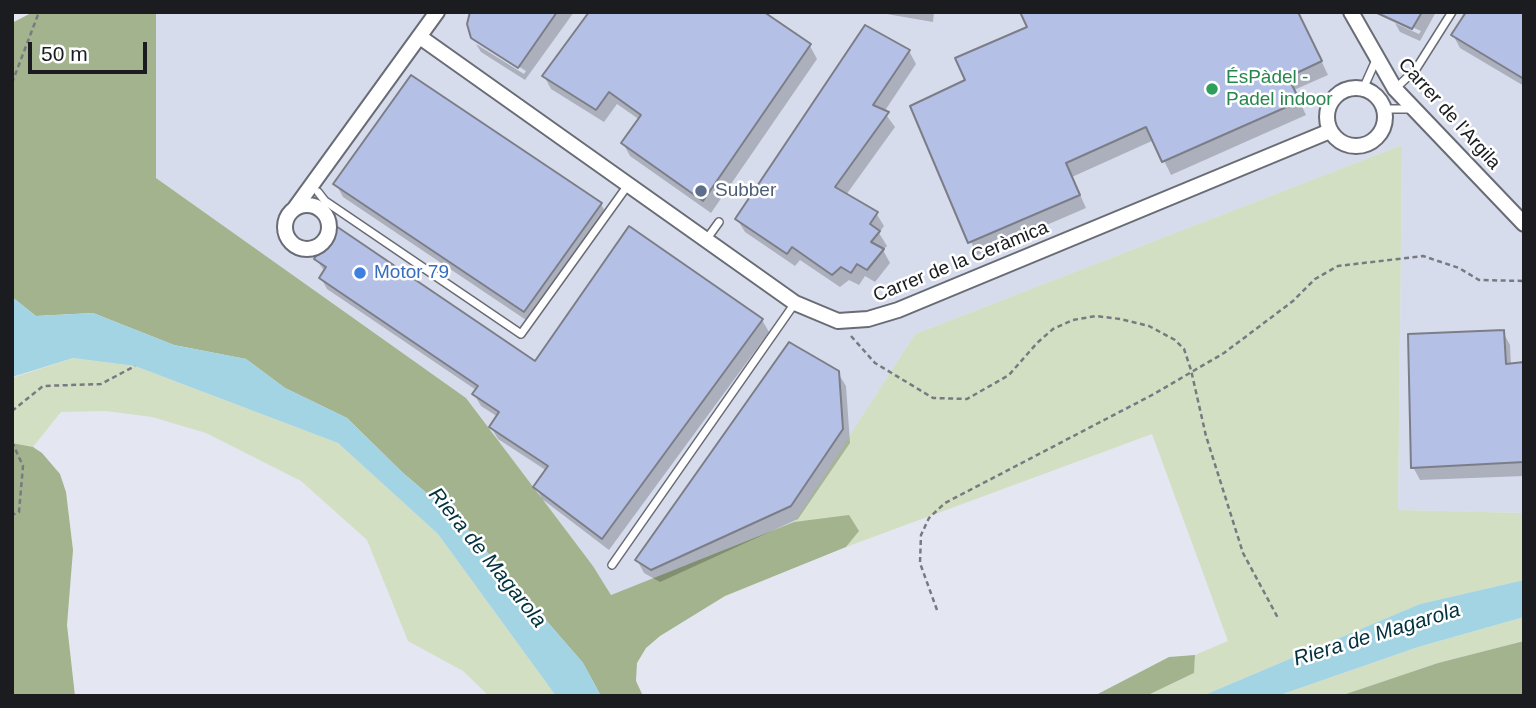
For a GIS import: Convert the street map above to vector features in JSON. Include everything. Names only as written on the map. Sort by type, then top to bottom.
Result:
[{"type":"street","points":[[316,187],[320,209],[328,222],[327,237],[317,247],[302,249],[289,241],[286,235],[286,220],[316,187],[437,12]]},
{"type":"street","points":[[1351,12],[1376,60]]},
{"type":"street","name":"Carrer de la Ceràmica","points":[[420,37],[795,303],[838,321],[868,320],[898,310],[1330,131]]},
{"type":"street","name":"Carrer de l'Argila","points":[[1376,60],[1395,89],[1524,224]]},
{"type":"street","points":[[1363,89],[1376,96],[1384,109],[1385,118],[1378,135],[1363,145],[1344,144],[1330,131],[1327,113],[1330,103],[1344,90],[1363,89]]},
{"type":"street","points":[[295,208],[308,205],[320,209]]},
{"type":"lane","points":[[1395,89],[1416,69],[1452,12]]},
{"type":"lane","points":[[1363,89],[1376,60]]},
{"type":"lane","points":[[1384,109],[1415,109]]},
{"type":"lane","points":[[316,187],[325,201],[521,334],[628,185]]},
{"type":"lane","points":[[706,240],[719,222]]},
{"type":"lane","points":[[612,565],[795,303]]},
{"type":"path","points":[[12,83],[39,12]]},
{"type":"path","points":[[937,610],[920,563],[921,535],[929,518],[937,510],[989,479],[1154,394],[1224,353],[1293,301],[1315,279],[1338,265],[1423,256],[1459,268],[1479,280],[1524,281]]},
{"type":"path","points":[[838,321],[875,363],[933,398],[967,399],[1009,375],[1054,329],[1073,320],[1096,316],[1149,326],[1175,340],[1184,349],[1191,370],[1206,436],[1243,553],[1278,618]]},
{"type":"path","points":[[12,411],[43,386],[101,384],[135,366]]},
{"type":"path","points":[[12,442],[23,466],[19,512],[12,515]]},
{"type":"shaded area","points":[[156,12],[1524,12],[1524,513],[1398,510],[1402,145],[915,334],[794,522],[611,595],[593,566],[466,398],[156,178]]},
{"type":"green space","points":[[33,12],[156,12],[156,178],[466,398],[593,566],[611,595],[794,522],[849,515],[859,531],[846,547],[725,596],[660,636],[646,648],[637,663],[636,681],[643,696],[601,696],[583,663],[462,523],[403,473],[347,418],[285,388],[246,359],[174,345],[93,313],[36,316],[12,297],[12,23]]},
{"type":"green space","points":[[1402,145],[1398,510],[1524,513],[1524,580],[1420,604],[1202,696],[1146,696],[1194,673],[1195,655],[1228,641],[1152,434],[846,547],[858,531],[811,521],[794,522],[915,334]]},
{"type":"green space","points":[[73,358],[135,366],[338,443],[438,534],[556,696],[489,696],[463,671],[408,641],[367,540],[301,481],[206,433],[152,417],[106,411],[61,412],[33,447],[12,443],[12,378]]},
{"type":"green space","points":[[12,443],[33,447],[42,453],[60,474],[66,492],[73,550],[67,625],[75,696],[12,696]]},
{"type":"green space","points":[[1524,617],[1524,641],[1438,663],[1340,696],[1277,696],[1418,647]]},
{"type":"green space","points":[[1524,641],[1524,696],[1340,696],[1438,663]]},
{"type":"green space","points":[[1195,655],[1194,673],[1146,696],[1094,696],[1169,657]]},
{"type":"water","name":"Riera de Magarola","points":[[12,297],[36,316],[93,313],[174,345],[246,359],[285,388],[347,418],[403,473],[462,523],[583,663],[601,696],[556,696],[438,534],[338,443],[135,366],[73,358],[12,377]]},
{"type":"water","name":"Riera de Magarola","points":[[1524,580],[1524,617],[1418,647],[1277,696],[1202,696],[1420,604]]},
{"type":"building","points":[[470,12],[557,12],[518,68],[471,38],[467,24]]},
{"type":"building","points":[[589,12],[764,12],[811,44],[703,201],[621,143],[641,115],[609,92],[596,110],[542,76]]},
{"type":"building","points":[[1020,12],[1298,12],[1322,61],[1288,77],[1300,101],[1162,162],[1146,127],[1066,163],[1080,195],[968,243],[910,106],[965,80],[955,58],[1027,27]]},
{"type":"building","points":[[1375,12],[1422,12],[1412,29]]},
{"type":"building","points":[[1466,12],[1524,12],[1524,79],[1451,35]]},
{"type":"building","points":[[865,25],[910,50],[873,105],[889,112],[835,187],[878,212],[870,224],[880,231],[871,242],[884,249],[867,270],[857,264],[851,273],[841,267],[832,275],[792,247],[787,254],[735,219]]},
{"type":"building","points":[[411,75],[602,203],[524,312],[333,184]]},
{"type":"building","points":[[336,226],[535,361],[629,226],[763,319],[602,539],[533,487],[548,466],[489,427],[499,412],[472,394],[478,386],[319,278],[326,267],[314,259]]},
{"type":"building","points":[[1504,330],[1506,364],[1524,362],[1524,462],[1411,468],[1408,334]]},
{"type":"building","points":[[789,342],[839,371],[843,429],[791,506],[651,570],[635,560]]},
{"type":"place","name":"ÉsPàdel - Padel indoor","points":[[1212,89]]},
{"type":"place","name":"Subber","points":[[701,191]]},
{"type":"place","name":"Motor 79","points":[[360,273]]}]
